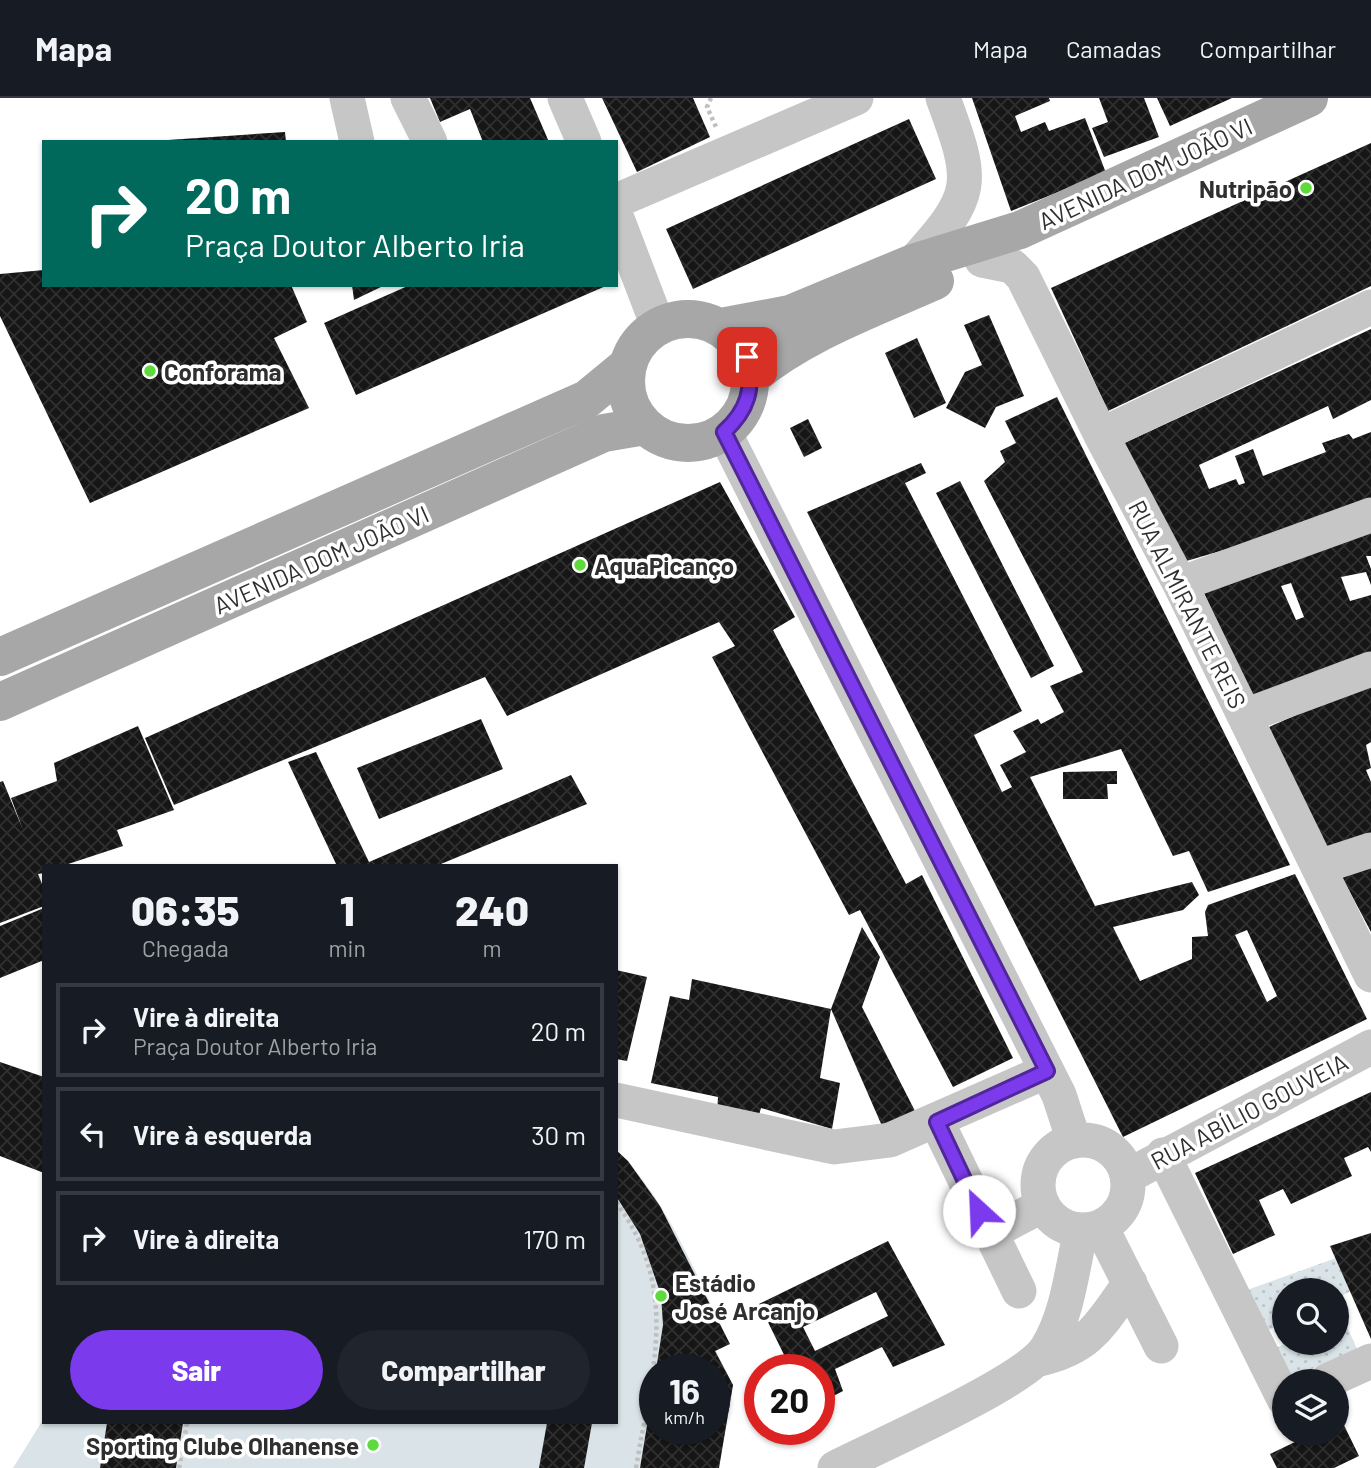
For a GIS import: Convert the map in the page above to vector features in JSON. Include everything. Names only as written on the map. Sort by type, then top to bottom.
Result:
[{"type":"main road","name":"AVENIDA DOM JOÃO VI","points":[[721,327],[790,314],[913,263],[1020,230],[1309,98]]},
{"type":"main road","name":"AVENIDA DOM JOÃO VI","points":[[751,377],[769,363],[829,328],[982,260],[1020,230]]},
{"type":"main road","points":[[690,319],[721,327],[736,340],[747,357],[751,377],[749,398],[739,418],[724,432],[704,441],[685,443],[669,440],[645,426],[629,402],[625,384],[627,366],[644,336],[658,326],[690,319]]},
{"type":"main road","name":"AVENIDA DOM JOÃO VI","points":[[0,657],[587,399],[627,366]]},
{"type":"main road","name":"AVENIDA DOM JOÃO VI","points":[[0,702],[604,433],[645,426]]},
{"type":"street","points":[[347,98],[357,140]]},
{"type":"street","points":[[408,98],[429,140]]},
{"type":"street","points":[[565,98],[583,140]]},
{"type":"street","points":[[618,200],[856,98]]},
{"type":"street","points":[[913,263],[947,227],[956,211],[965,175],[964,155],[943,98]]},
{"type":"street","points":[[618,221],[658,326]]},
{"type":"street","name":"RUA ALMIRANTE REIS","points":[[982,260],[1013,266],[1023,277],[1101,435],[1180,584],[1371,975]]},
{"type":"street","points":[[1101,435],[1371,307]]},
{"type":"street","points":[[724,432],[1059,1095],[1074,1141]]},
{"type":"street","points":[[1180,584],[1371,515]]},
{"type":"street","points":[[1245,716],[1371,669]]},
{"type":"street","points":[[1319,867],[1371,850]]},
{"type":"street","name":"RUA ABÍLIO GOUVEIA","points":[[1128,1176],[1163,1155],[1371,1047]]},
{"type":"street","points":[[618,1100],[834,1146],[890,1140],[937,1122],[1047,1071]]},
{"type":"street","points":[[937,1122],[1019,1291]]},
{"type":"street","points":[[1088,1140],[1114,1152],[1128,1176],[1125,1202],[1119,1214],[1091,1228],[1058,1223],[1042,1205],[1038,1178],[1042,1166],[1060,1145],[1088,1140]]},
{"type":"street","points":[[1163,1155],[1272,1375]]},
{"type":"street","points":[[990,1233],[1042,1205]]},
{"type":"street","points":[[1091,1228],[1130,1283],[1161,1346]]},
{"type":"street","points":[[1040,1359],[1060,1319],[1091,1228]]},
{"type":"street","points":[[835,1468],[1011,1379],[1040,1359],[1061,1354],[1086,1341],[1130,1283]]},
{"type":"street","points":[[1349,1371],[1371,1361]]},
{"type":"path","points":[[618,1206],[643,1251],[658,1304],[658,1332],[636,1468]]},
{"type":"path","points":[[179,1468],[187,1424]]},
{"type":"shaded area","name":"Estádio José Arcanjo","points":[[618,1152],[651,1191],[666,1216],[730,1344],[716,1351],[718,1354],[639,1354],[639,1445],[723,1445],[719,1468],[13,1468],[42,1421],[42,1424],[618,1424]]},
{"type":"shaded area","points":[[1336,1258],[1345,1278],[1280,1278]]},
{"type":"shaded area","points":[[1272,1281],[1272,1329],[1267,1331],[1247,1290]]},
{"type":"shaded area","points":[[1349,1331],[1357,1349],[1349,1353]]},
{"type":"shaded area","points":[[1280,1355],[1344,1355],[1312,1369],[1287,1369]]},
{"type":"shaded area","name":"Estádio José Arcanjo","points":[[730,1379],[733,1385],[730,1403]]},
{"type":"building","points":[[430,98],[530,98],[548,140],[482,140],[470,109],[440,122]]},
{"type":"building","points":[[602,98],[693,98],[710,137],[637,172]]},
{"type":"building","points":[[972,98],[1049,98],[1050,101],[1015,116],[1021,132],[1045,122],[1049,131],[1085,118],[1106,173],[1011,211]]},
{"type":"building","points":[[1099,98],[1144,98],[1159,137],[1104,157],[1092,128],[1108,122]]},
{"type":"building","points":[[1157,98],[1232,98],[1170,126]]},
{"type":"building","points":[[909,119],[936,179],[693,289],[666,229]]},
{"type":"building","points":[[285,132],[286,140],[168,140]]},
{"type":"building","points":[[1371,143],[1371,286],[1108,411],[1051,288]]},
{"type":"building","points":[[42,270],[42,287],[292,287],[307,322],[274,338],[309,408],[90,503],[0,316],[0,274]]},
{"type":"building","points":[[352,287],[381,287],[354,300]]},
{"type":"building","points":[[405,287],[603,287],[356,395],[324,323]]},
{"type":"building","points":[[989,315],[1024,396],[996,407],[985,428],[946,408],[965,372],[982,365],[964,325]]},
{"type":"building","points":[[1371,329],[1371,400],[1333,419],[1328,406],[1199,465],[1209,489],[1236,479],[1239,485],[1245,483],[1235,456],[1253,449],[1263,476],[1326,452],[1322,443],[1349,434],[1353,439],[1371,432],[1371,499],[1258,540],[1183,562],[1122,444]]},
{"type":"building","points":[[917,338],[946,403],[914,418],[885,353]]},
{"type":"building","points":[[1057,397],[1290,865],[1208,892],[1189,851],[1173,856],[1121,749],[1030,777],[1095,906],[1192,882],[1199,895],[1183,910],[1113,927],[1140,981],[1192,959],[1192,937],[1208,936],[1205,912],[1208,905],[1295,874],[1367,1019],[1123,1137],[807,512],[921,463],[926,473],[905,483],[1022,711],[974,735],[1002,792],[1012,787],[1000,765],[1026,752],[1013,731],[1038,719],[1041,724],[1064,712],[1050,686],[1083,672],[984,481],[1005,462],[1000,451],[1016,443],[1005,421]],"holes":[[[1247,930],[1277,996],[1267,1002],[1235,935]]]},
{"type":"building","points":[[808,419],[822,448],[804,457],[790,428]]},
{"type":"building","points":[[960,481],[1054,666],[1031,678],[936,493]]},
{"type":"building","points":[[720,482],[795,617],[773,630],[906,884],[922,875],[1013,1058],[953,1087],[860,910],[849,915],[712,657],[735,646],[719,622],[507,716],[485,677],[174,805],[145,738]]},
{"type":"building","points":[[1371,527],[1371,556],[1366,556],[1371,569],[1371,585],[1366,572],[1341,577],[1350,601],[1371,595],[1371,656],[1255,701],[1202,589]],"holes":[[[1291,583],[1304,617],[1296,620],[1281,586]]]},
{"type":"building","points":[[1371,682],[1371,742],[1366,745],[1371,768],[1366,770],[1371,782],[1371,837],[1327,854],[1269,727]]},
{"type":"building","points":[[481,719],[503,769],[379,819],[357,768]]},
{"type":"building","points":[[138,726],[174,810],[117,830],[123,846],[68,864],[42,864],[42,873],[38,874],[42,884],[42,907],[0,923],[0,782],[3,781],[23,830],[11,798],[57,781],[54,763]]},
{"type":"building","points":[[316,752],[369,862],[571,775],[587,804],[441,864],[336,864],[288,762]]},
{"type":"building","points":[[1117,771],[1117,784],[1107,784],[1108,799],[1063,799],[1063,772]]},
{"type":"building","points":[[1371,867],[1371,932],[1342,877]]},
{"type":"building","points":[[42,909],[42,961],[0,978],[0,926]]},
{"type":"building","points":[[862,927],[880,957],[862,1007],[915,1111],[882,1126],[831,1009]]},
{"type":"building","points":[[618,970],[647,977],[627,1061],[618,1059]]},
{"type":"building","points":[[692,979],[831,1009],[820,1078],[840,1083],[832,1129],[761,1108],[757,1122],[717,1114],[718,1097],[651,1083],[670,996],[689,1000]]},
{"type":"building","points":[[0,1062],[42,1076],[42,1172],[0,1156]]},
{"type":"building","points":[[1371,1092],[1371,1152],[1368,1147],[1344,1158],[1352,1176],[1291,1204],[1283,1189],[1259,1200],[1275,1235],[1233,1254],[1195,1173]]},
{"type":"building","points":[[618,1152],[628,1161],[660,1206],[730,1344],[715,1351],[717,1354],[658,1354],[663,1325],[661,1295],[640,1234],[618,1199]]},
{"type":"building","points":[[1371,1233],[1371,1339],[1349,1289],[1349,1278],[1344,1278],[1330,1246]]},
{"type":"building","points":[[888,1241],[945,1345],[893,1367],[882,1347],[835,1369],[835,1354],[784,1354],[759,1304]],"holes":[[[876,1292],[888,1316],[815,1351],[803,1327]]]},
{"type":"building","points":[[835,1369],[843,1391],[835,1395]]},
{"type":"building","points":[[730,1379],[733,1385],[730,1403]]},
{"type":"building","points":[[107,1424],[183,1424],[176,1468],[100,1468]]},
{"type":"building","points":[[547,1424],[592,1424],[584,1468],[539,1468]]},
{"type":"building","points":[[1349,1435],[1359,1456],[1334,1468],[1277,1468],[1270,1454],[1287,1446],[1349,1446]]},
{"type":"building","points":[[644,1445],[723,1445],[719,1468],[640,1468]]},
{"type":"place","name":"Nutripão","points":[[1306,188]]},
{"type":"place","name":"Conforama","points":[[150,371]]},
{"type":"place","name":"AquaPicanço","points":[[580,565]]},
{"type":"place","name":"Estádio José Arcanjo","points":[[661,1296]]},
{"type":"place","name":"Sporting Clube Olhanense","points":[[373,1445]]},
{"type":"route","points":[[747,357],[751,377],[749,398],[739,418],[724,432],[1047,1071],[937,1122],[979,1211]]}]
